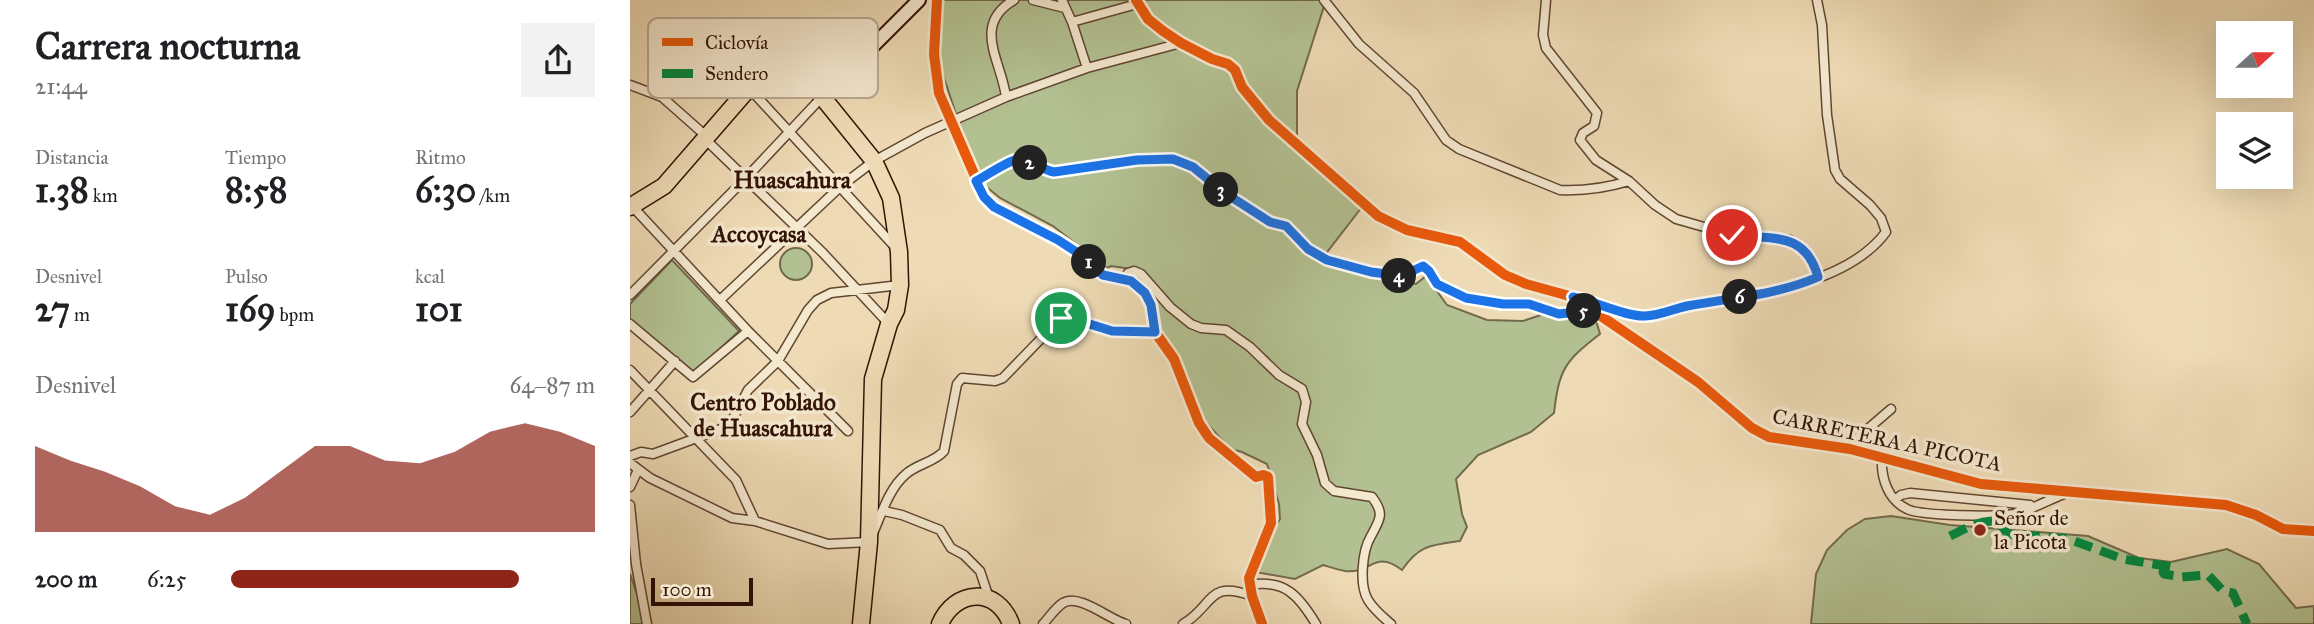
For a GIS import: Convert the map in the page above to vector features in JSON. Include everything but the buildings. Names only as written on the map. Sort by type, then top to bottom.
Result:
[{"type":"highway","points":[[631,207],[664,186],[740,98]]},
{"type":"highway","points":[[823,98],[874,161],[891,198],[899,252],[900,285],[896,310],[888,324],[873,379],[864,622]]},
{"type":"highway","points":[[940,624],[951,605],[976,596],[989,598],[1003,609],[1011,624]]},
{"type":"street","points":[[878,41],[919,0]]},
{"type":"street","points":[[937,0],[935,74],[939,93],[984,197],[994,207],[1078,253],[1103,275],[1131,281],[1145,293],[1151,305],[1155,332],[1174,359],[1188,398],[1209,438],[1247,471],[1256,477],[1263,475],[1270,481],[1271,523],[1252,567],[1250,585],[1262,624]]},
{"type":"street","points":[[1006,97],[990,38],[999,12],[1014,0]]},
{"type":"street","points":[[1033,0],[1064,4],[1087,68]]},
{"type":"street","points":[[1324,0],[1359,44],[1414,93],[1446,140],[1459,149],[1560,190],[1576,191],[1629,181]]},
{"type":"street","points":[[1546,0],[1543,35],[1546,48],[1597,113],[1594,126],[1581,136],[1582,144],[1596,160],[1629,181],[1655,205],[1676,219],[1732,235],[1790,240],[1809,256],[1818,277]]},
{"type":"street","points":[[1573,297],[1633,315],[1646,316],[1682,307],[1778,291],[1827,274],[1875,247],[1886,232],[1881,218],[1840,179],[1835,170],[1826,115],[1822,25],[1817,0]]},
{"type":"street","points":[[1072,22],[1136,2]]},
{"type":"street","name":"CARRETERA A PICOTA","points":[[1136,2],[1149,19],[1181,43],[1228,64],[1235,70],[1242,87],[1269,120],[1378,216],[1407,230],[1460,242],[1504,275],[1573,297],[1698,382],[1752,428],[1769,437],[1850,449],[1982,484],[2226,505],[2256,515],[2283,529],[2314,531]]},
{"type":"street","points":[[720,300],[841,186],[874,161],[925,133],[1006,97],[1087,68],[1181,43]]},
{"type":"street","points":[[630,85],[648,92]]},
{"type":"street","points":[[663,98],[797,227],[888,324]]},
{"type":"street","points":[[758,98],[899,252]]},
{"type":"street","points":[[630,295],[821,98]]},
{"type":"street","points":[[976,181],[1019,159],[1054,172],[1137,160],[1173,159],[1193,167],[1225,193],[1270,222],[1286,226],[1308,249],[1339,265],[1402,276],[1423,266],[1437,284],[1466,298],[1503,304],[1529,304],[1559,314],[1592,310]]},
{"type":"street","points":[[631,207],[748,331],[848,431]]},
{"type":"street","points":[[1124,279],[1128,273],[1134,271],[1141,274],[1170,307],[1191,324],[1201,328],[1226,330],[1250,347],[1279,375],[1302,388],[1306,402],[1302,424],[1317,455],[1325,483],[1334,491],[1372,497],[1378,504],[1381,515],[1366,549],[1364,585],[1369,601],[1391,624]]},
{"type":"street","points":[[630,456],[641,452],[653,454],[729,426],[748,390],[778,360],[817,300],[831,293],[900,285]]},
{"type":"street","points":[[630,463],[638,470],[732,518],[754,521],[828,544],[869,542],[894,487],[905,474],[944,452],[957,384],[962,378],[1001,380],[1057,321],[1065,317],[1112,331],[1155,332]]},
{"type":"street","points":[[630,324],[693,377],[748,331]]},
{"type":"street","points":[[630,412],[675,361]]},
{"type":"street","points":[[630,370],[736,480],[754,521]]},
{"type":"street","points":[[1850,449],[1855,440],[1891,410]]},
{"type":"street","points":[[1882,459],[1883,481],[1908,510],[1959,516],[2012,514],[2067,492]]},
{"type":"street","points":[[630,488],[638,470]]},
{"type":"street","points":[[1896,499],[1910,493],[2033,506]]},
{"type":"street","points":[[630,505],[636,564],[647,624]]},
{"type":"street","points":[[884,511],[940,530],[951,548],[964,555],[979,571],[989,598]]},
{"type":"street","points":[[1250,585],[1281,585],[1302,602],[1316,624]]},
{"type":"street","points":[[1183,624],[1219,592],[1237,590],[1252,596]]},
{"type":"street","points":[[1043,624],[1062,604],[1071,601],[1091,607],[1126,624]]},
{"type":"green space","points":[[941,0],[1326,0],[1297,91],[1297,143],[1365,203],[1321,260],[1360,273],[1416,284],[1426,276],[1447,305],[1487,320],[1523,321],[1547,313],[1592,310],[1601,316],[1597,324],[1600,334],[1571,359],[1566,367],[1558,386],[1554,413],[1531,432],[1478,455],[1456,479],[1467,527],[1460,541],[1420,551],[1402,570],[1385,562],[1354,571],[1342,571],[1323,565],[1295,579],[1250,571],[1280,519],[1279,504],[1267,464],[1230,449],[1201,417],[1155,326],[1144,281],[1131,269],[1111,266],[1107,268],[1053,226],[1000,198],[978,180],[940,66]]},
{"type":"green space","points":[[796,248],[808,252],[812,264],[808,276],[796,280],[784,276],[780,264],[784,252]]},
{"type":"green space","points":[[672,260],[739,331],[692,375],[630,320],[630,304]]},
{"type":"green space","points":[[1891,516],[1950,525],[2088,536],[2139,558],[2171,562],[2227,549],[2259,564],[2296,608],[2314,606],[2314,624],[1811,624],[1816,574],[1827,550],[1847,530],[1865,519]]},
{"type":"green space","points":[[630,574],[645,616],[644,624],[630,624]]},
{"type":"marked path","points":[[1950,536],[1979,523],[1998,521],[2008,534],[2069,539],[2123,559],[2172,567],[2173,570],[2163,572],[2164,574],[2181,577],[2208,575],[2223,591],[2233,593],[2247,624]]},
{"type":"cycle path","points":[[937,0],[934,54],[939,93],[984,197],[994,207],[1078,253],[1103,275],[1131,281],[1145,293],[1151,305],[1155,332],[1174,359],[1199,423],[1209,438],[1256,477],[1268,477],[1271,523],[1249,578],[1262,624]]},
{"type":"cycle path","points":[[1136,0],[1148,19],[1163,31],[1235,70],[1242,87],[1269,120],[1378,216],[1407,230],[1460,242],[1505,275],[1573,297],[1698,382],[1752,428],[1769,437],[1850,449],[1981,484],[2226,505],[2256,515],[2283,529],[2314,531]]},
{"type":"place","name":"Señor de la Picota","points":[[1980,530]]},
{"type":"district","name":"Huascahura","points":[[792,180]]},
{"type":"district","name":"Accoycasa","points":[[759,234]]},
{"type":"district","name":"Centro Poblado de Huascahura","points":[[763,415]]},
{"type":"route","points":[[1061,318],[1067,317],[1112,331],[1155,332],[1151,305],[1145,293],[1131,281],[1103,275],[1078,253],[994,207],[984,197],[976,181],[1014,159],[1023,159],[1054,172],[1137,160],[1173,159],[1193,167],[1225,193],[1270,222],[1286,226],[1308,249],[1339,265],[1402,276],[1423,266],[1437,284],[1466,298],[1503,304],[1529,304],[1559,314],[1592,310],[1573,297],[1633,315],[1646,316],[1682,307],[1778,291],[1818,277],[1809,256],[1790,240],[1732,235]]}]
